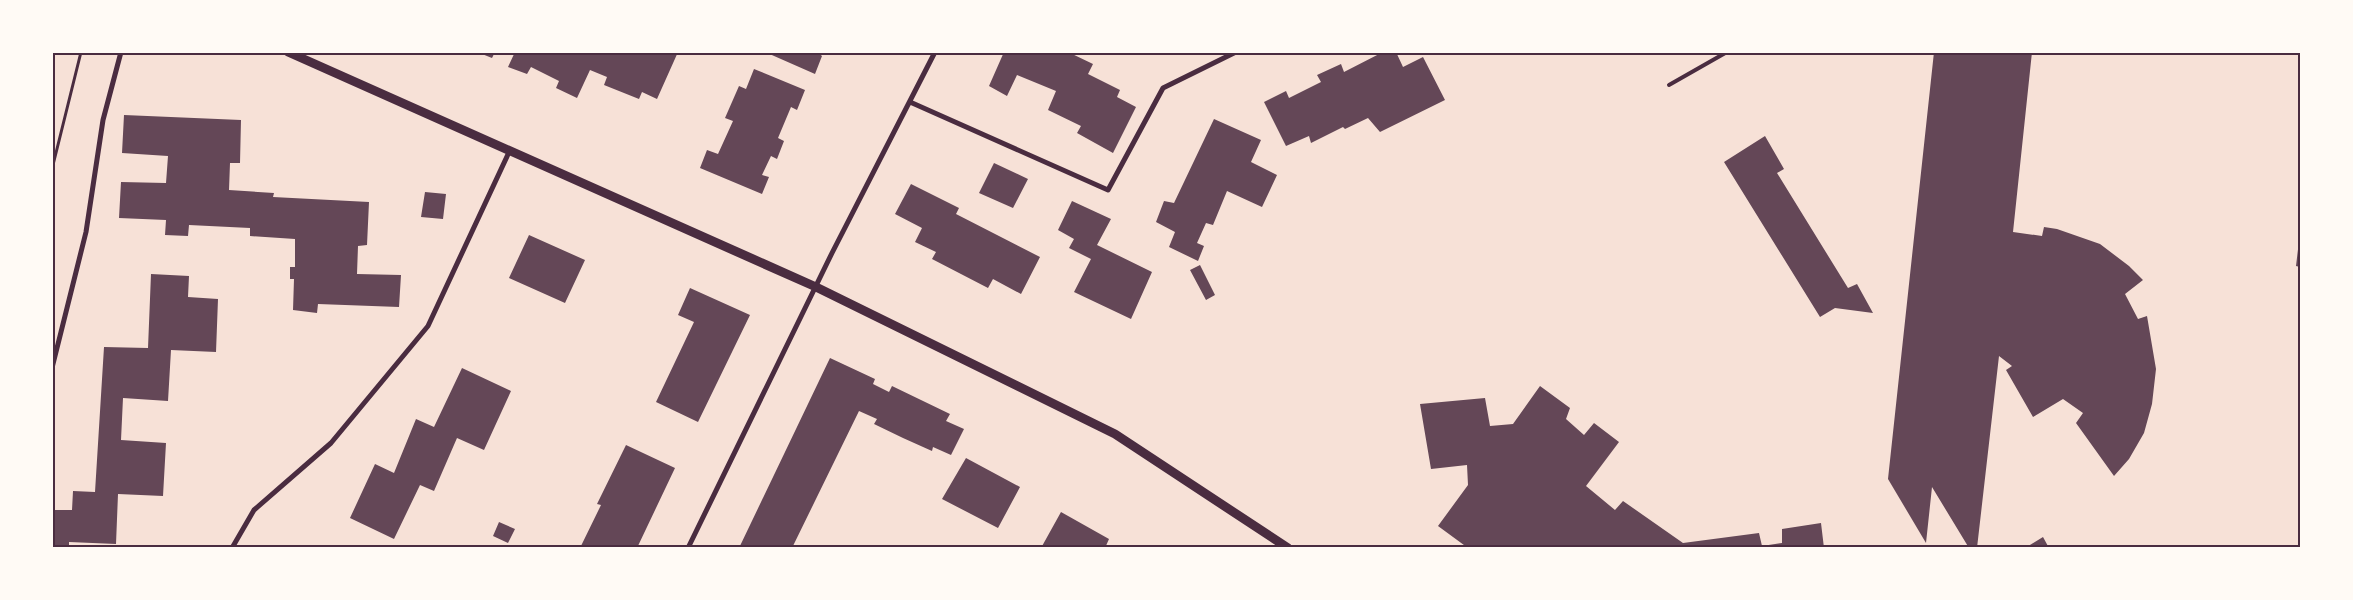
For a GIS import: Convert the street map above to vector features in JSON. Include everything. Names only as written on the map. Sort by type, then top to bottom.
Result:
[{"type":"street","points":[[52,368],[86,232],[103,120],[121,52]]},
{"type":"street","points":[[288,52],[816,287],[1115,434],[1288,548]]},
{"type":"street","points":[[688,548],[816,287],[935,52]]},
{"type":"street","points":[[910,102],[1108,190],[1163,88],[1236,52]]},
{"type":"street","points":[[232,548],[254,510],[332,443],[428,326],[510,150]]},
{"type":"lane","points":[[1669,85],[1727,52]]},
{"type":"path","points":[[52,169],[81,52]]},
{"type":"building","points":[[477,52],[495,52],[492,58]]},
{"type":"building","points":[[515,52],[678,52],[657,99],[642,92],[639,99],[604,85],[607,77],[590,70],[577,98],[556,88],[559,81],[531,67],[527,74],[508,67]]},
{"type":"building","points":[[765,52],[817,52],[822,56],[815,74]]},
{"type":"building","points":[[1004,52],[1068,52],[1093,64],[1088,74],[1120,90],[1117,97],[1136,107],[1113,153],[1077,133],[1081,126],[1048,110],[1056,91],[1017,75],[1007,96],[989,86]]},
{"type":"building","points":[[1383,52],[1396,52],[1403,67],[1423,57],[1445,100],[1380,132],[1368,118],[1345,129],[1343,127],[1311,143],[1309,136],[1286,146],[1264,102],[1286,91],[1289,98],[1321,82],[1317,75],[1341,64],[1344,72]]},
{"type":"building","points":[[1934,52],[2032,52],[2013,232],[2042,236],[2044,227],[2057,229],[2100,244],[2129,266],[2143,280],[2125,294],[2138,319],[2147,316],[2156,369],[2152,404],[2144,433],[2129,459],[2114,476],[2076,423],[2083,413],[2063,399],[2033,417],[2006,370],[2012,366],[1999,356],[1977,548],[1969,548],[1932,487],[1926,543],[1888,479]]},
{"type":"building","points":[[754,69],[805,90],[797,110],[791,107],[778,138],[784,141],[777,159],[771,156],[762,175],[769,177],[762,194],[700,168],[707,150],[718,154],[733,121],[725,118],[739,86],[746,89]]},
{"type":"building","points":[[124,115],[241,120],[240,163],[230,163],[229,190],[274,193],[273,197],[369,202],[367,245],[358,246],[357,274],[401,275],[399,307],[318,304],[317,313],[293,310],[294,279],[290,279],[290,267],[295,267],[295,239],[250,236],[250,228],[189,225],[188,236],[165,235],[166,220],[119,218],[121,182],[166,183],[168,156],[122,153]]},
{"type":"building","points":[[1214,119],[1261,140],[1251,162],[1277,175],[1262,207],[1227,191],[1213,225],[1206,223],[1197,243],[1204,246],[1198,261],[1169,247],[1175,232],[1156,222],[1164,201],[1174,203]]},
{"type":"building","points":[[1765,136],[1784,169],[1777,173],[1848,288],[1857,284],[1873,313],[1835,308],[1820,317],[1724,162]]},
{"type":"building","points":[[994,163],[1028,179],[1013,208],[979,193]]},
{"type":"building","points":[[911,184],[959,208],[956,214],[1040,257],[1021,294],[993,279],[988,288],[932,259],[936,252],[915,242],[922,228],[895,214]]},
{"type":"building","points":[[425,192],[446,194],[443,219],[421,217]]},
{"type":"building","points":[[1072,201],[1111,219],[1097,245],[1152,272],[1131,319],[1074,292],[1091,259],[1069,248],[1074,239],[1058,230]]},
{"type":"building","points":[[529,235],[585,260],[565,303],[509,278]]},
{"type":"building","points":[[2300,241],[2300,267],[2296,266]]},
{"type":"building","points":[[1200,265],[1215,295],[1206,300],[1190,270]]},
{"type":"building","points":[[151,274],[189,276],[188,297],[218,299],[216,352],[171,350],[168,401],[123,398],[121,440],[166,443],[163,496],[118,494],[116,544],[69,542],[69,548],[52,548],[52,510],[72,510],[73,491],[95,492],[104,347],[148,348]]},
{"type":"building","points":[[690,288],[750,315],[698,422],[656,402],[694,322],[678,315]]},
{"type":"building","points":[[830,358],[875,379],[873,384],[889,392],[892,386],[950,414],[946,421],[964,429],[951,455],[933,447],[932,451],[903,438],[874,424],[877,419],[859,411],[792,548],[739,548]]},
{"type":"building","points":[[462,368],[511,391],[484,450],[457,438],[434,491],[420,485],[394,539],[350,518],[375,464],[394,473],[416,419],[434,427]]},
{"type":"building","points":[[1540,386],[1570,408],[1566,419],[1584,435],[1594,423],[1619,442],[1586,486],[1615,510],[1623,501],[1683,543],[1759,533],[1762,546],[1782,543],[1782,529],[1821,523],[1824,548],[1468,548],[1438,526],[1468,485],[1467,465],[1431,469],[1420,404],[1485,398],[1490,426],[1513,424]]},
{"type":"building","points":[[626,445],[675,468],[637,548],[580,548],[601,505],[597,504]]},
{"type":"building","points":[[966,458],[1020,487],[998,528],[942,499]]},
{"type":"building","points":[[1061,512],[1109,539],[1105,548],[1041,548]]},
{"type":"building","points":[[499,522],[515,529],[508,543],[493,536]]},
{"type":"building","points":[[2043,537],[2049,548],[2025,548]]}]
